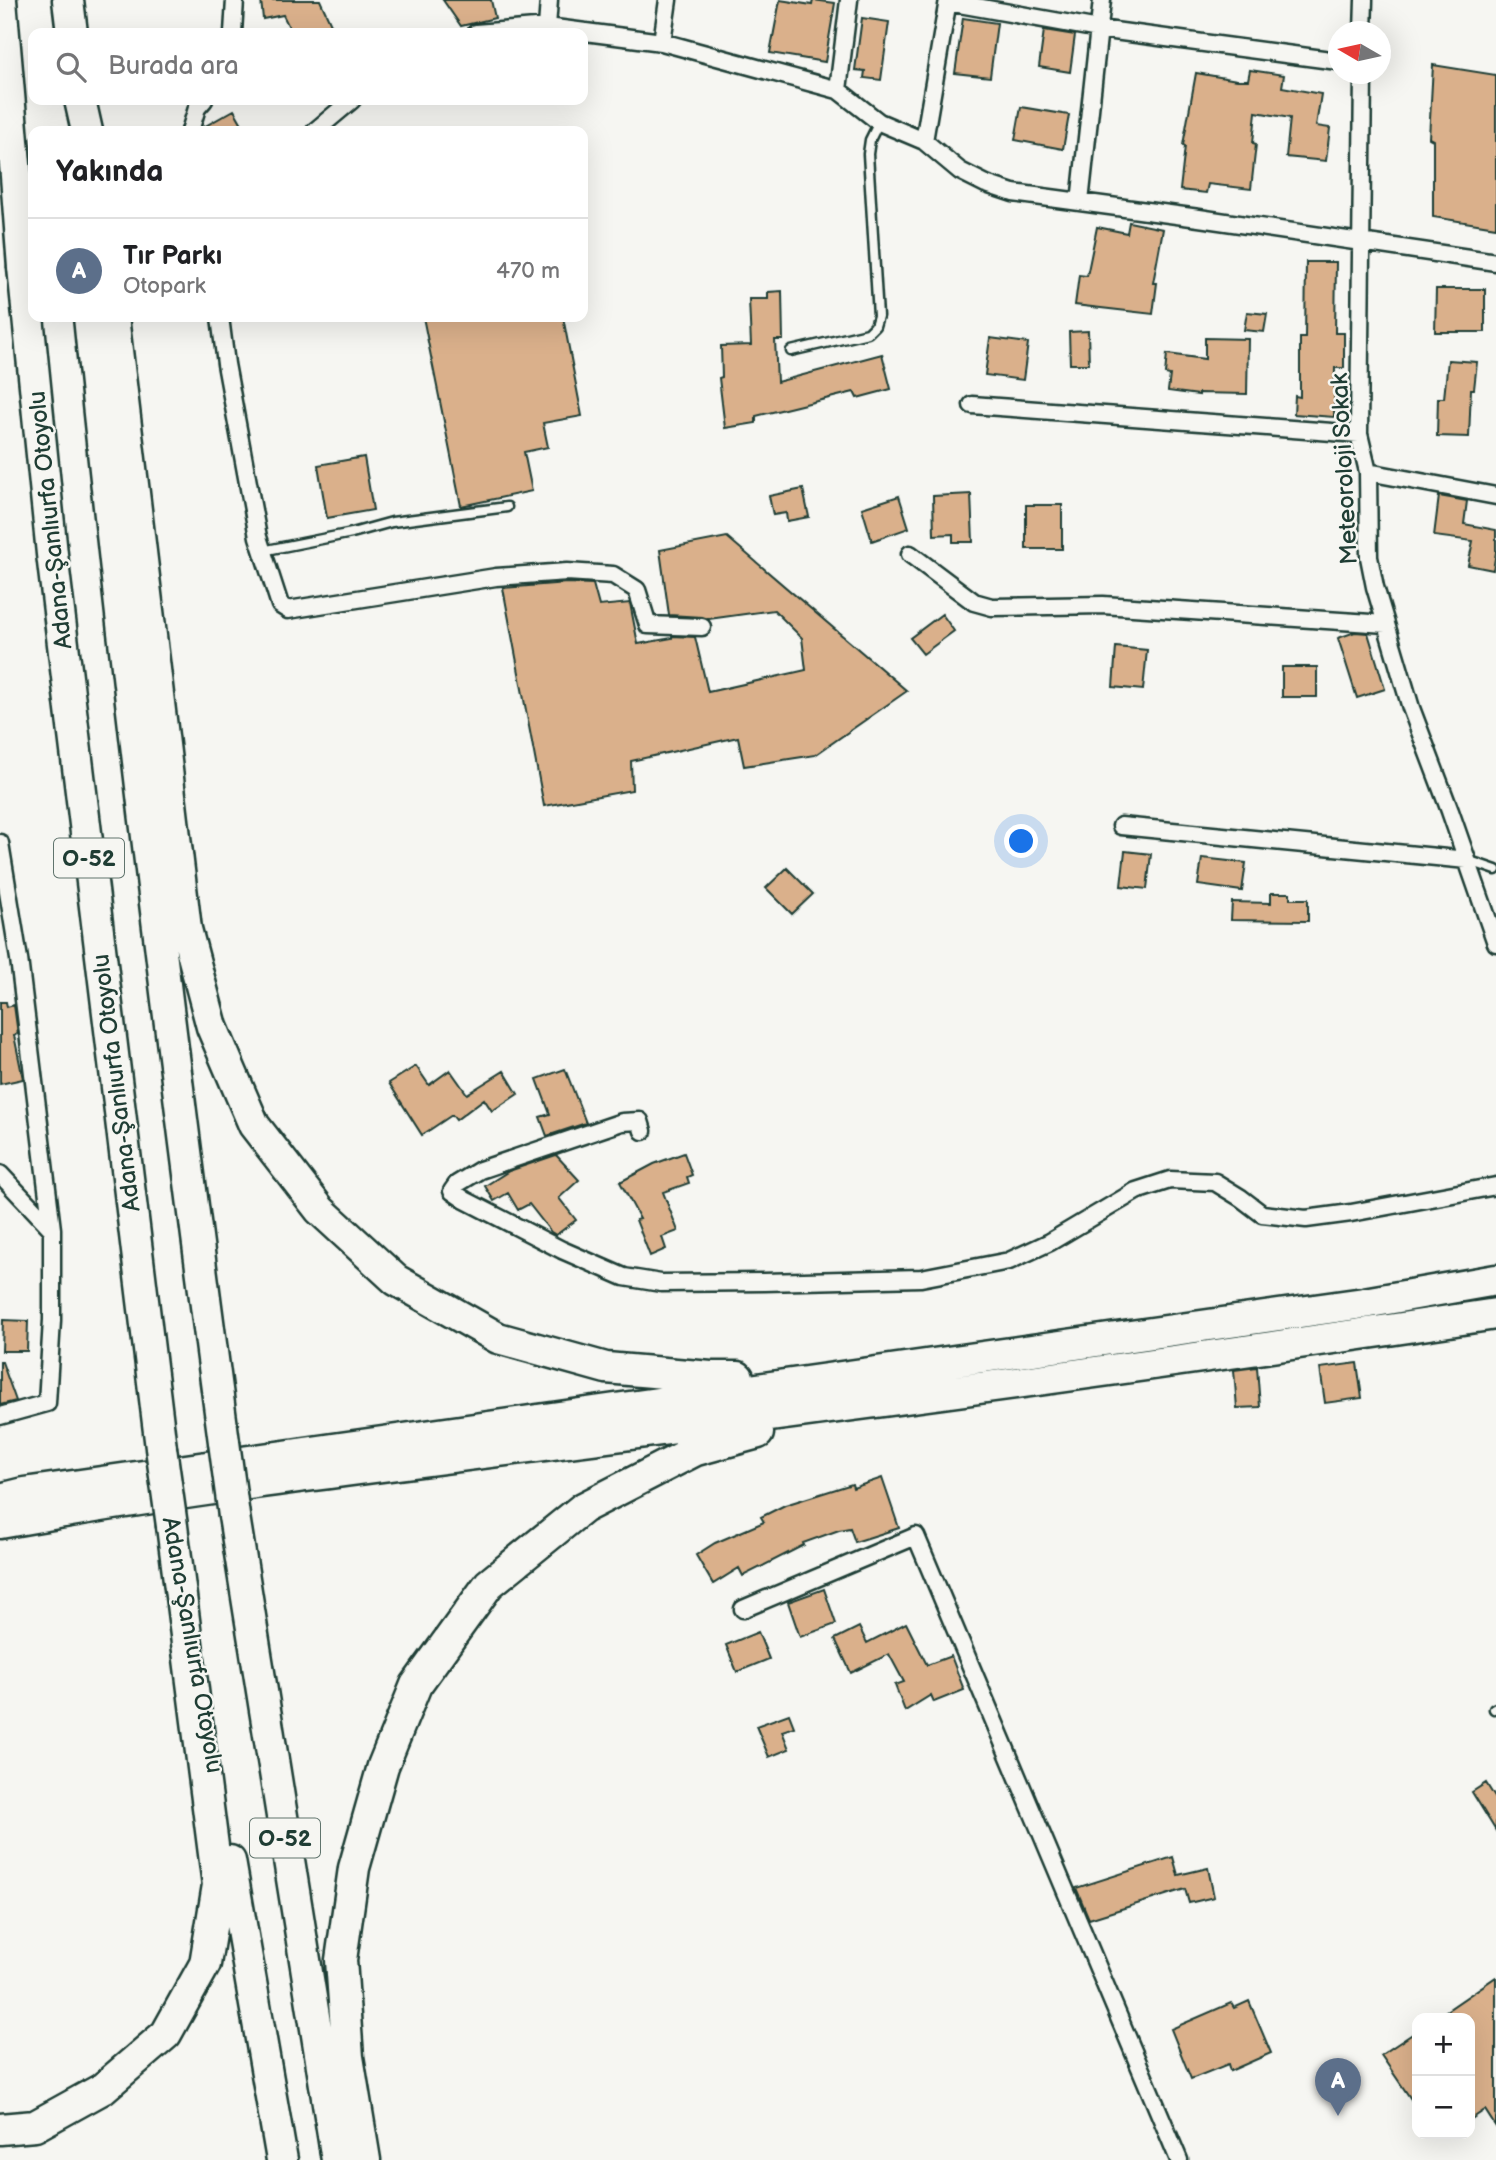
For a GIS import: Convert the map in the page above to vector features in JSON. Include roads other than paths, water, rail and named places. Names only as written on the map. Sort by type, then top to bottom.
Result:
[{"type":"highway","name":"Adana-Şanlıurfa Otoyolu","points":[[1,0],[28,315]]},
{"type":"highway","points":[[68,0],[71,28]]},
{"type":"highway","points":[[76,126],[78,105]]},
{"type":"highway","points":[[79,105],[86,126]]},
{"type":"highway","name":"Adana-Şanlıurfa Otoyolu","points":[[29,322],[54,567],[161,1448],[172,1526],[282,2160]]},
{"type":"highway","name":"O-52","points":[[90,322],[113,548],[179,1107],[224,1442],[337,2160]]},
{"type":"highway","points":[[114,322],[187,929],[212,1027],[254,1125],[320,1210],[396,1280],[498,1338],[606,1368],[711,1377],[847,1376]]},
{"type":"highway","points":[[0,1499],[24,1493],[1364,1303],[1496,1280]]},
{"type":"highway","points":[[0,1524],[270,1481],[863,1404],[1496,1314]]},
{"type":"highway","points":[[365,2160],[348,2057],[341,1960],[354,1868],[383,1766],[416,1685],[489,1584],[583,1508],[696,1450],[863,1404]]},
{"type":"highway","points":[[0,2129],[35,2126],[102,2089],[166,2034],[205,1964],[218,1885],[172,1526]]},
{"type":"street","points":[[233,28],[235,0]]},
{"type":"street","points":[[547,27],[550,0]]},
{"type":"street","points":[[662,42],[668,0]]},
{"type":"street","points":[[838,90],[849,0]]},
{"type":"street","points":[[1080,202],[1102,0]]},
{"type":"street","points":[[1363,21],[1364,0]]},
{"type":"street","points":[[924,141],[948,1],[1099,29],[1328,60]]},
{"type":"street","points":[[535,28],[555,28]]},
{"type":"street","points":[[588,32],[662,42],[838,90],[879,122],[924,141],[960,171],[1013,193],[1496,262]]},
{"type":"street","name":"Meteoroloji Sokak","points":[[1363,84],[1359,434],[1368,472],[1369,557],[1410,708],[1496,943]]},
{"type":"street","points":[[192,126],[200,105]]},
{"type":"street","points":[[321,126],[346,105]]},
{"type":"street","points":[[0,225],[28,222]]},
{"type":"street","points":[[221,322],[258,537],[280,605],[288,610],[496,577],[567,572],[613,575],[637,590],[648,625],[702,627]]},
{"type":"street","points":[[972,405],[1359,434]]},
{"type":"street","points":[[1368,472],[1496,496]]},
{"type":"street","points":[[910,554],[974,602],[992,607],[1103,605],[1386,624]]},
{"type":"street","points":[[1121,826],[1467,860]]},
{"type":"street","points":[[0,843],[19,959],[51,1229],[52,1320],[47,1403],[0,1416]]},
{"type":"street","points":[[643,1130],[639,1121],[622,1122],[480,1170],[457,1184],[452,1191],[562,1250],[624,1277],[661,1283],[764,1283],[921,1278],[1009,1261],[1050,1241],[1136,1191],[1170,1180],[1215,1182],[1262,1214],[1306,1219],[1496,1186]]},
{"type":"street","points":[[0,1174],[51,1229]]},
{"type":"street","points":[[743,1609],[916,1536],[1179,2160]]},
{"type":"lane","points":[[791,351],[868,334],[875,326],[878,316],[868,154],[870,140],[879,122]]},
{"type":"lane","points":[[262,551],[392,522],[507,507]]},
{"type":"lane","points":[[1467,860],[1496,870]]},
{"type":"place","name":"Tır Parkı","points":[[1338,2116]]}]
